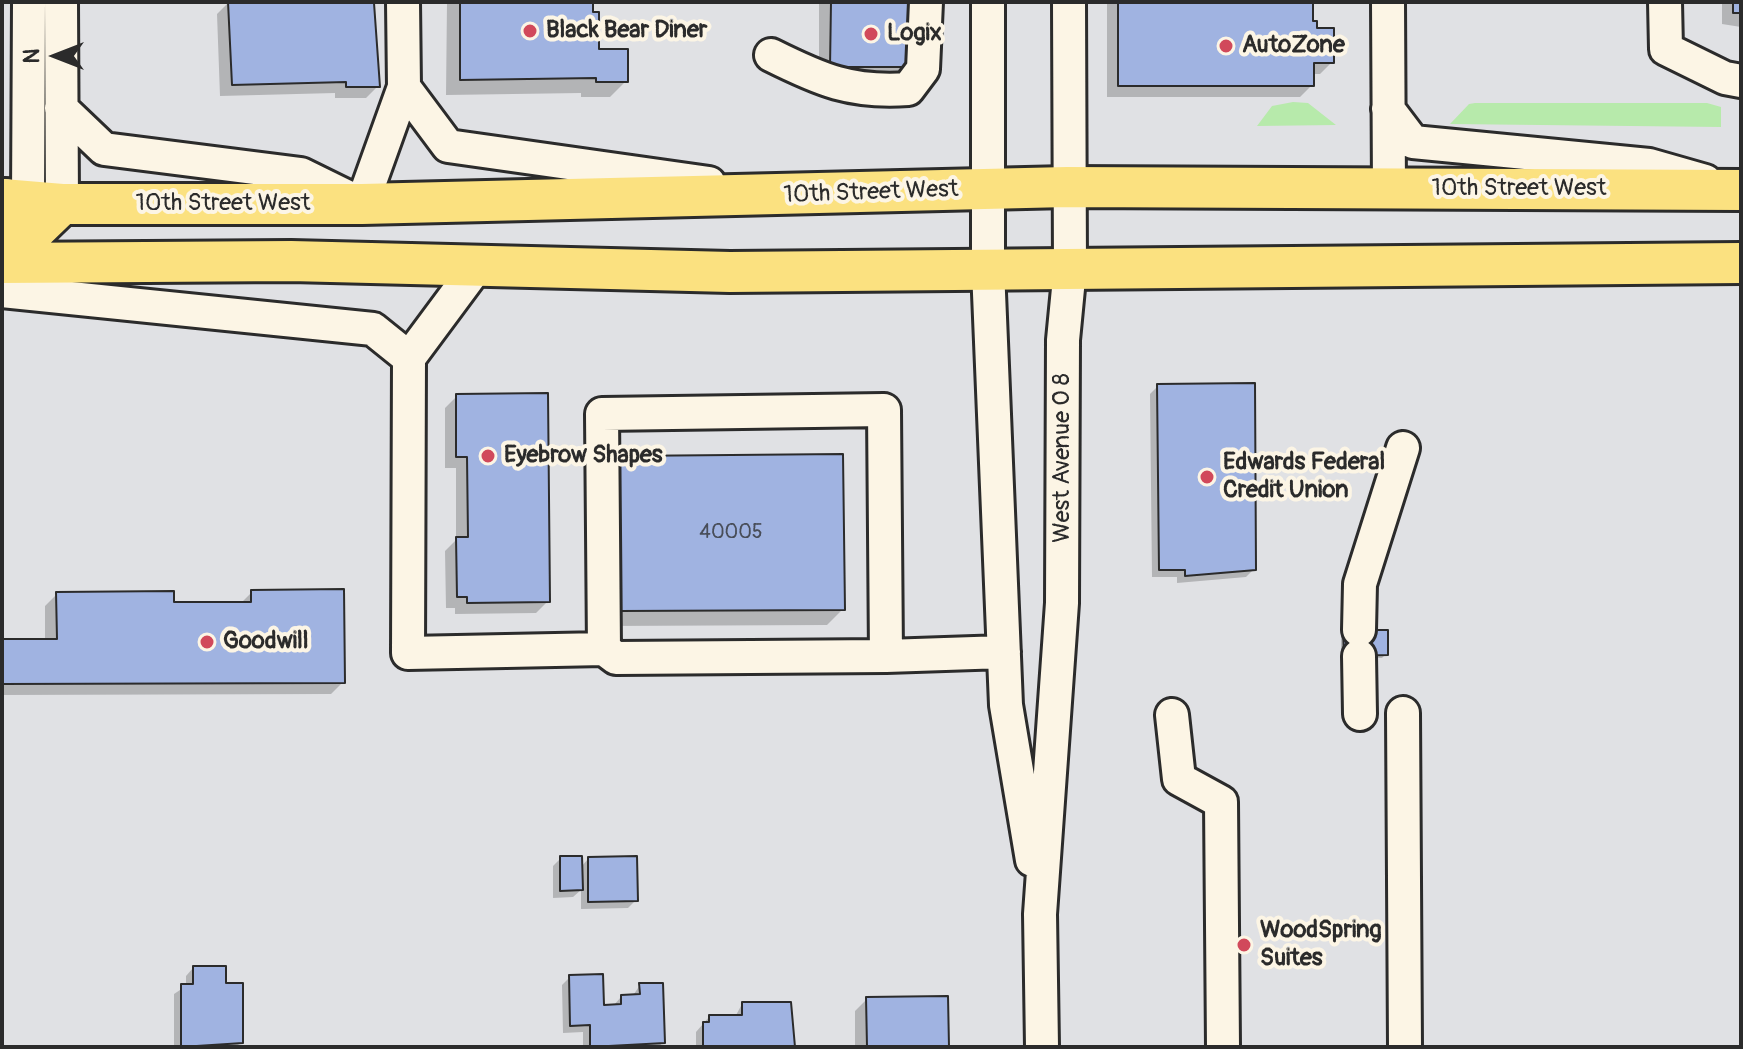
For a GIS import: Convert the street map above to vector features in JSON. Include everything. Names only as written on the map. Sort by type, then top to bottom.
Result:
[{"type":"main road","name":"10th Street West","points":[[24,199],[362,204],[1067,187],[1738,190]]},
{"type":"main road","points":[[2,233],[33,232],[24,199]]},
{"type":"main road","points":[[2,263],[291,261],[730,272],[1741,263]]},
{"type":"street","points":[[24,199],[29,2]]},
{"type":"street","points":[[24,199],[61,108],[61,2]]},
{"type":"street","points":[[61,108],[104,149],[301,174],[362,204],[404,87],[403,2]]},
{"type":"street","points":[[771,55],[813,76],[870,92],[908,89],[923,69],[926,2]]},
{"type":"street","name":"West Avenue O 8","points":[[988,2],[988,269],[1006,705],[1040,914]]},
{"type":"street","name":"West Avenue O 8","points":[[1042,1047],[1040,914],[1062,603],[1063,340],[1070,268],[1067,187],[1069,2]]},
{"type":"street","points":[[1388,2],[1389,189]]},
{"type":"street","points":[[1665,2],[1666,49],[1725,78],[1741,81]]},
{"type":"street","points":[[404,87],[448,146],[786,195]]},
{"type":"street","points":[[1388,109],[1413,142],[1649,165],[1738,190]]},
{"type":"street","points":[[478,265],[409,358],[408,653],[604,649],[616,658],[1004,652]]},
{"type":"street","points":[[2,291],[373,329],[409,358]]},
{"type":"street","points":[[604,649],[602,414],[884,410],[886,656]]},
{"type":"street","points":[[1360,714],[1360,584],[1403,448]]},
{"type":"street","points":[[1403,713],[1405,1047]]},
{"type":"street","points":[[1172,715],[1179,779],[1221,802],[1223,1047]]},
{"type":"green space","points":[[1308,103],[1336,125],[1257,126],[1272,106]]},
{"type":"green space","points":[[1707,103],[1721,107],[1721,127],[1450,124],[1469,104]]},
{"type":"building","points":[[228,2],[374,3],[380,87],[346,87],[346,82],[232,85]]},
{"type":"building","name":"Black Bear Diner","points":[[460,2],[593,2],[593,12],[599,12],[599,49],[628,49],[628,82],[596,82],[596,78],[460,80]]},
{"type":"building","name":"Logix","points":[[831,2],[911,2],[911,67],[830,67]]},
{"type":"building","name":"AutoZone","points":[[1118,2],[1313,2],[1313,21],[1317,21],[1317,28],[1334,28],[1334,63],[1314,63],[1314,86],[1118,86]]},
{"type":"building","points":[[1733,2],[1741,2],[1741,13],[1733,13]]},
{"type":"building","name":"Edwards Federal Credit Union","points":[[1255,383],[1256,570],[1185,576],[1185,570],[1159,570],[1157,384]]},
{"type":"building","points":[[548,393],[550,602],[467,603],[467,597],[457,597],[456,537],[468,537],[467,457],[456,457],[456,394]]},
{"type":"building","points":[[843,454],[845,610],[620,611],[619,456]]},
{"type":"building","points":[[344,589],[345,683],[2,684],[2,639],[57,639],[56,592],[174,591],[174,602],[251,602],[251,590]]},
{"type":"building","points":[[1343,630],[1388,630],[1388,655],[1344,656]]},
{"type":"building","points":[[560,856],[582,856],[583,890],[560,891]]},
{"type":"building","points":[[637,856],[638,901],[588,902],[588,857]]},
{"type":"building","points":[[193,966],[226,966],[226,983],[243,983],[243,1043],[181,1047],[181,984],[193,984]]},
{"type":"building","points":[[603,974],[604,1005],[621,1004],[621,995],[640,994],[639,983],[663,983],[665,1043],[590,1047],[590,1025],[570,1026],[569,975]]},
{"type":"building","points":[[948,996],[949,1047],[867,1047],[866,997]]},
{"type":"building","points":[[742,1002],[791,1002],[795,1047],[703,1047],[703,1022],[709,1022],[709,1015],[742,1015]]},
{"type":"place","name":"Black Bear Diner","points":[[530,31]]},
{"type":"place","name":"Logix","points":[[871,34]]},
{"type":"place","name":"AutoZone","points":[[1226,46]]},
{"type":"place","name":"Eyebrow Shapes","points":[[488,456]]},
{"type":"place","name":"Edwards Federal Credit Union","points":[[1207,477]]},
{"type":"place","name":"Goodwill","points":[[207,642]]},
{"type":"place","name":"WoodSpring Suites","points":[[1244,945]]}]
